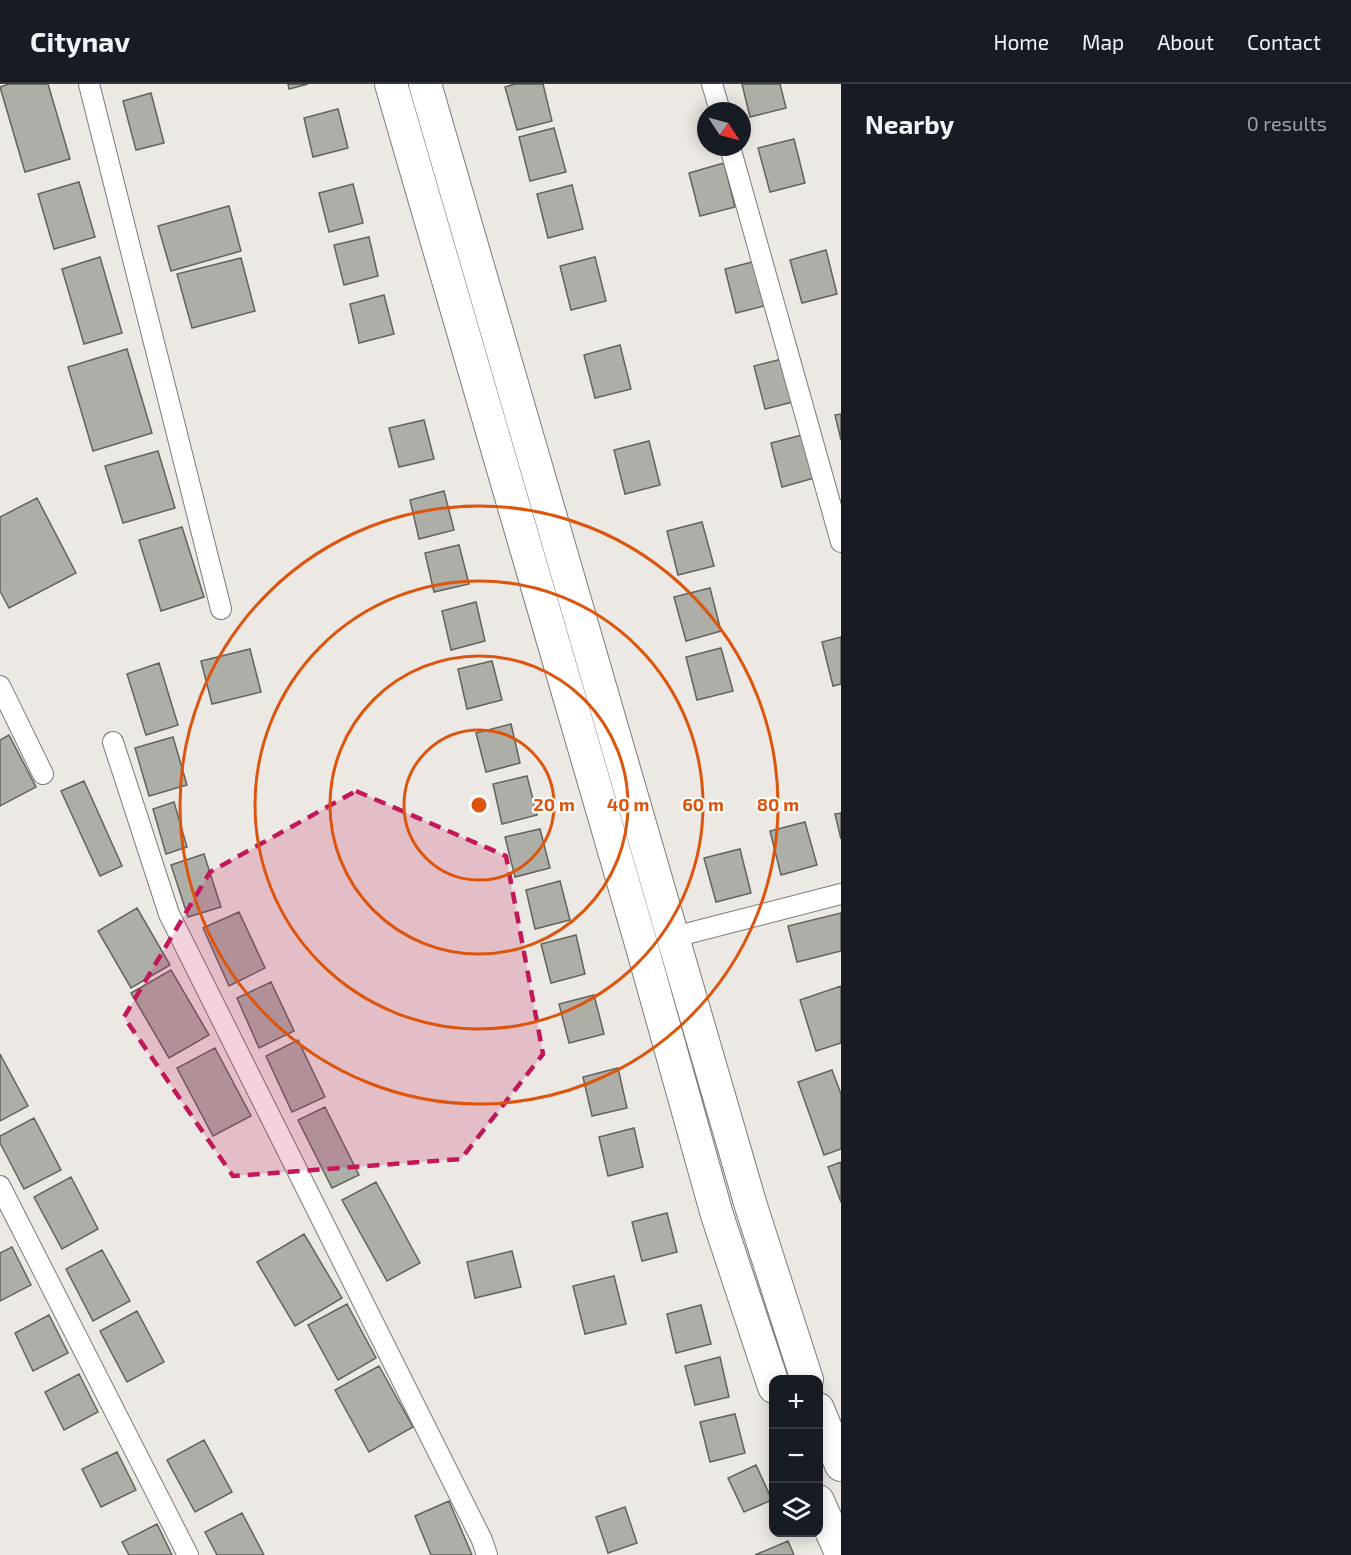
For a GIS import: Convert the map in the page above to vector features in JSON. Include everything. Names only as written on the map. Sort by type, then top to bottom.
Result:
[{"type":"main road","points":[[391,84],[639,936],[717,1215],[770,1375]]},
{"type":"main road","points":[[424,84],[751,1206],[805,1375]]},
{"type":"main road","points":[[823,1418],[841,1465]]},
{"type":"main road","points":[[823,1510],[841,1553]]},
{"type":"street","points":[[89,84],[221,609]]},
{"type":"street","points":[[712,84],[717,102]]},
{"type":"street","points":[[733,156],[841,542]]},
{"type":"street","points":[[0,686],[43,774]]},
{"type":"street","points":[[113,742],[169,914],[482,1540],[487,1555]]},
{"type":"street","points":[[674,937],[841,894]]},
{"type":"street","points":[[0,1186],[188,1555]]},
{"type":"highlighted area","points":[[356,791],[506,856],[543,1054],[461,1159],[233,1176],[124,1017],[210,872]]},
{"type":"building","points":[[9,84],[48,84],[70,159],[25,172],[0,87]]},
{"type":"building","points":[[288,84],[308,84],[289,89]]},
{"type":"building","points":[[515,84],[543,84],[552,121],[517,130],[505,87]]},
{"type":"building","points":[[742,84],[780,84],[786,108],[751,117],[751,102],[746,102]]},
{"type":"building","points":[[151,93],[164,143],[136,150],[123,101]]},
{"type":"building","points":[[338,109],[348,148],[313,157],[304,118]]},
{"type":"building","points":[[554,128],[566,172],[530,181],[519,137]]},
{"type":"building","points":[[794,139],[805,183],[770,192],[758,148]]},
{"type":"building","points":[[724,163],[735,207],[700,216],[689,173]]},
{"type":"building","points":[[79,182],[95,237],[54,249],[38,194]]},
{"type":"building","points":[[353,184],[363,223],[329,232],[319,193]]},
{"type":"building","points":[[572,185],[583,229],[548,238],[537,194]]},
{"type":"building","points":[[229,206],[241,251],[171,271],[158,226]]},
{"type":"building","points":[[369,237],[378,276],[344,285],[334,245]]},
{"type":"building","points":[[826,250],[837,294],[802,303],[790,260]]},
{"type":"building","points":[[100,257],[122,333],[84,344],[62,269]]},
{"type":"building","points":[[595,257],[606,301],[571,310],[560,266]]},
{"type":"building","points":[[241,258],[255,311],[192,328],[177,274]]},
{"type":"building","points":[[760,260],[772,304],[736,313],[725,269]]},
{"type":"building","points":[[384,295],[394,334],[359,343],[350,304]]},
{"type":"building","points":[[620,345],[631,389],[595,398],[584,355]]},
{"type":"building","points":[[127,349],[152,433],[93,451],[68,367]]},
{"type":"building","points":[[790,357],[801,400],[765,409],[754,366]]},
{"type":"building","points":[[841,414],[841,440],[835,415]]},
{"type":"building","points":[[424,420],[434,459],[399,467],[389,428]]},
{"type":"building","points":[[806,434],[818,477],[782,487],[771,443]]},
{"type":"building","points":[[649,441],[660,485],[625,494],[614,450]]},
{"type":"building","points":[[158,451],[175,508],[123,523],[105,466]]},
{"type":"building","points":[[444,491],[454,530],[419,539],[410,500]]},
{"type":"building","points":[[37,498],[76,573],[9,608],[0,591],[0,517]]},
{"type":"building","points":[[702,522],[714,566],[678,575],[667,531]]},
{"type":"building","points":[[182,527],[204,597],[161,611],[139,540]]},
{"type":"building","points":[[459,545],[469,584],[434,592],[425,553]]},
{"type":"building","points":[[710,588],[721,631],[686,641],[674,597]]},
{"type":"building","points":[[476,602],[485,641],[451,650],[442,611]]},
{"type":"building","points":[[841,637],[841,684],[833,686],[822,642]]},
{"type":"building","points":[[721,648],[733,691],[697,700],[686,657]]},
{"type":"building","points":[[250,649],[261,692],[212,704],[201,661]]},
{"type":"building","points":[[492,661],[502,700],[467,709],[458,669]]},
{"type":"building","points":[[159,663],[178,725],[146,735],[127,674]]},
{"type":"building","points":[[511,724],[520,763],[486,772],[476,733]]},
{"type":"building","points":[[9,735],[36,787],[0,806],[0,740]]},
{"type":"building","points":[[173,737],[187,785],[149,796],[135,748]]},
{"type":"building","points":[[527,776],[537,815],[502,824],[493,784]]},
{"type":"building","points":[[84,781],[122,866],[100,876],[61,791]]},
{"type":"building","points":[[174,802],[187,847],[166,854],[153,809]]},
{"type":"building","points":[[841,813],[841,839],[835,814]]},
{"type":"building","points":[[805,822],[817,865],[781,875],[770,831]]},
{"type":"building","points":[[540,829],[550,868],[515,877],[505,837]]},
{"type":"building","points":[[740,849],[751,893],[716,902],[704,858]]},
{"type":"building","points":[[204,854],[221,907],[188,917],[171,865]]},
{"type":"building","points":[[560,881],[570,920],[535,929],[526,890]]},
{"type":"building","points":[[137,908],[170,965],[131,988],[98,931]]},
{"type":"building","points":[[239,912],[265,968],[229,986],[203,928]]},
{"type":"building","points":[[841,913],[841,951],[797,962],[788,926]]},
{"type":"building","points":[[576,935],[585,974],[551,983],[541,944]]},
{"type":"building","points":[[171,970],[209,1035],[169,1058],[131,993]]},
{"type":"building","points":[[271,982],[294,1031],[259,1048],[237,998]]},
{"type":"building","points":[[841,986],[841,1043],[816,1051],[800,1000]]},
{"type":"building","points":[[594,995],[604,1034],[569,1043],[559,1004]]},
{"type":"building","points":[[298,1040],[325,1097],[292,1112],[266,1056]]},
{"type":"building","points":[[215,1048],[251,1116],[213,1136],[177,1068]]},
{"type":"building","points":[[0,1054],[28,1106],[0,1121]]},
{"type":"building","points":[[618,1068],[627,1108],[592,1116],[583,1077]]},
{"type":"building","points":[[832,1070],[841,1094],[841,1149],[824,1155],[798,1082]]},
{"type":"building","points":[[325,1107],[359,1175],[332,1188],[298,1120]]},
{"type":"building","points":[[34,1118],[61,1170],[24,1189],[0,1143],[0,1136]]},
{"type":"building","points":[[634,1128],[643,1167],[608,1176],[599,1137]]},
{"type":"building","points":[[841,1162],[841,1202],[828,1167]]},
{"type":"building","points":[[71,1177],[98,1229],[62,1249],[34,1197]]},
{"type":"building","points":[[376,1182],[420,1263],[387,1281],[342,1200]]},
{"type":"building","points":[[667,1213],[677,1252],[642,1261],[632,1222]]},
{"type":"building","points":[[304,1234],[342,1298],[295,1326],[257,1262]]},
{"type":"building","points":[[12,1247],[31,1285],[0,1301],[0,1253]]},
{"type":"building","points":[[102,1250],[130,1301],[93,1321],[66,1269]]},
{"type":"building","points":[[512,1251],[521,1287],[475,1298],[467,1262]]},
{"type":"building","points":[[614,1276],[626,1324],[585,1334],[573,1286]]},
{"type":"building","points":[[347,1304],[376,1358],[338,1380],[308,1325]]},
{"type":"building","points":[[701,1305],[711,1344],[676,1353],[667,1314]]},
{"type":"building","points":[[137,1311],[164,1362],[127,1382],[100,1331]]},
{"type":"building","points":[[49,1315],[68,1353],[33,1371],[15,1333]]},
{"type":"building","points":[[720,1357],[729,1397],[695,1405],[685,1366]]},
{"type":"building","points":[[379,1366],[413,1427],[369,1452],[335,1390]]},
{"type":"building","points":[[79,1374],[98,1412],[64,1430],[45,1392]]},
{"type":"building","points":[[735,1414],[745,1453],[710,1462],[700,1422]]},
{"type":"building","points":[[204,1440],[232,1492],[195,1512],[167,1460]]},
{"type":"building","points":[[117,1452],[136,1490],[101,1507],[82,1469]]},
{"type":"building","points":[[756,1465],[769,1493],[769,1501],[744,1512],[728,1478]]},
{"type":"building","points":[[449,1501],[472,1555],[431,1555],[415,1516]]},
{"type":"building","points":[[625,1507],[637,1543],[608,1553],[596,1517]]},
{"type":"building","points":[[242,1513],[264,1555],[217,1555],[205,1532]]},
{"type":"building","points":[[157,1524],[172,1555],[129,1555],[122,1542]]},
{"type":"building","points":[[788,1541],[794,1555],[755,1555]]}]
